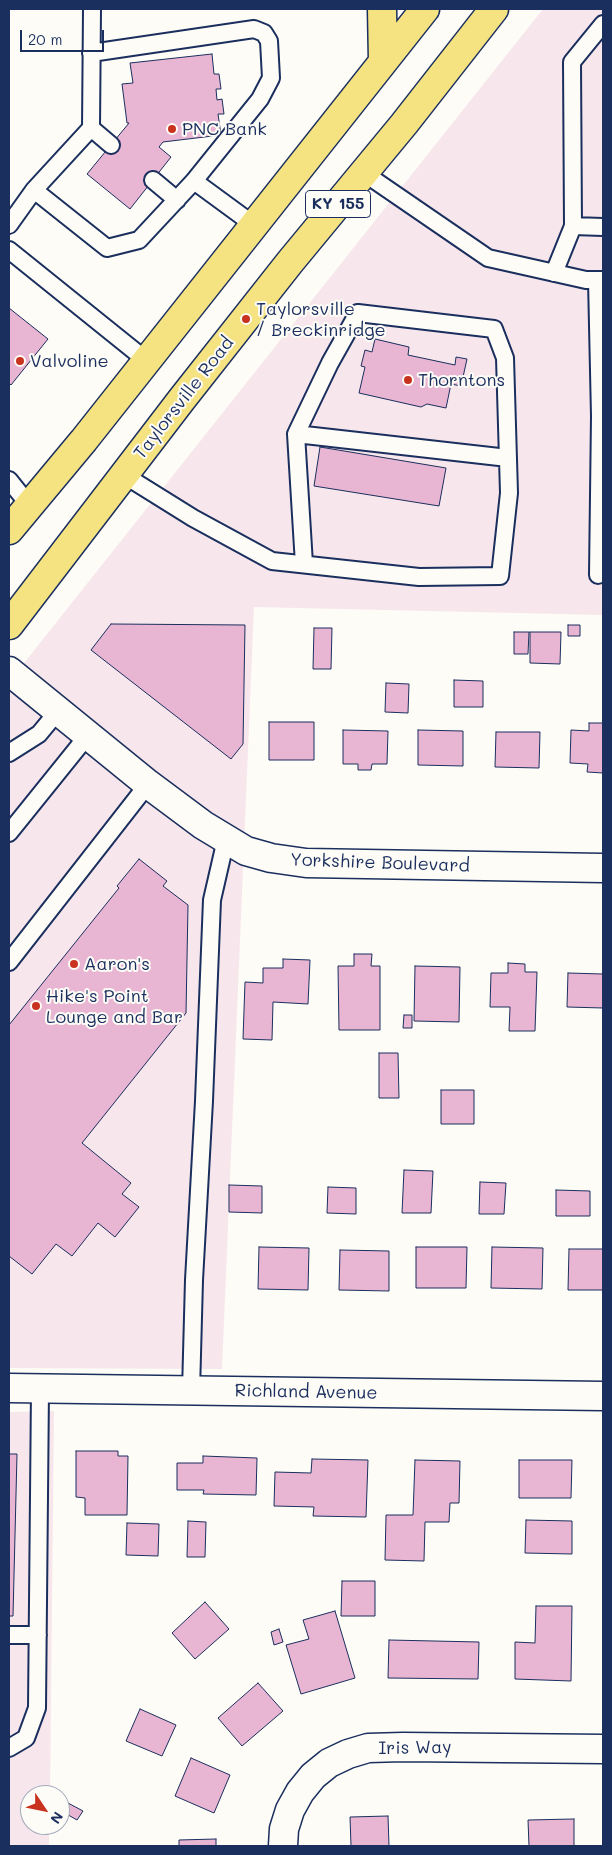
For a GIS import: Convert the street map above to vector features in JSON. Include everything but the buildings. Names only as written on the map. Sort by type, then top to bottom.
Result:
[{"type":"main road","points":[[382,9],[383,61]]},
{"type":"main road","name":"KY 155","points":[[9,530],[147,361],[425,9]]},
{"type":"main road","name":"Taylorsville Road","points":[[9,625],[290,262],[364,173],[494,9]]},
{"type":"street","name":"Yorkshire Boulevard","points":[[9,671],[148,784],[203,826],[246,851],[271,858],[306,863],[603,868]]},
{"type":"street","name":"Richland Avenue","points":[[9,1388],[603,1396]]},
{"type":"street","name":"Iris Way","points":[[283,1846],[284,1830],[290,1810],[300,1792],[313,1776],[329,1763],[348,1754],[368,1748],[403,1747],[603,1749]]},
{"type":"lane","points":[[9,225],[34,190],[91,128],[92,9]]},
{"type":"lane","points":[[554,273],[573,226],[572,62],[603,24]]},
{"type":"lane","points":[[34,190],[107,248],[139,240],[194,182],[260,99],[271,78],[269,41],[264,33],[254,29],[91,52]]},
{"type":"lane","points":[[91,128],[111,145]]},
{"type":"lane","points":[[364,173],[488,258],[586,280],[600,280],[602,416],[598,575]]},
{"type":"lane","points":[[153,180],[177,200]]},
{"type":"lane","points":[[194,182],[254,225]]},
{"type":"lane","points":[[573,226],[603,227]]},
{"type":"lane","points":[[9,250],[147,361]]},
{"type":"lane","points":[[124,475],[193,518],[272,561],[419,577],[500,576],[509,493],[505,358],[494,329],[358,313],[330,362],[296,434],[304,564]]},
{"type":"lane","points":[[296,434],[508,458]]},
{"type":"lane","points":[[9,480],[29,506]]},
{"type":"lane","points":[[9,753],[39,734],[58,711]]},
{"type":"lane","points":[[9,833],[88,735]]},
{"type":"lane","points":[[9,962],[148,784]]},
{"type":"lane","points":[[191,1391],[194,1280],[204,1101],[212,900],[226,839]]},
{"type":"lane","points":[[9,1748],[26,1738],[37,1708],[40,1389]]},
{"type":"lane","points":[[9,1634],[38,1635]]},
{"type":"shaded area","points":[[543,9],[603,9],[603,615],[254,607],[222,1369],[9,1368],[9,682]]},
{"type":"shaded area","points":[[54,1411],[50,1785],[20,1785],[20,1835],[49,1835],[49,1846],[9,1846],[9,1412]]},
{"type":"place","name":"PNC Bank","points":[[172,129]]},
{"type":"place","name":"Taylorsville / Breckinridge","points":[[246,319]]},
{"type":"place","name":"Valvoline","points":[[20,361]]},
{"type":"place","name":"Thorntons","points":[[408,380]]},
{"type":"place","name":"Aaron's","points":[[74,964]]},
{"type":"place","name":"Hike's Point Lounge and Bar","points":[[36,1006]]}]
